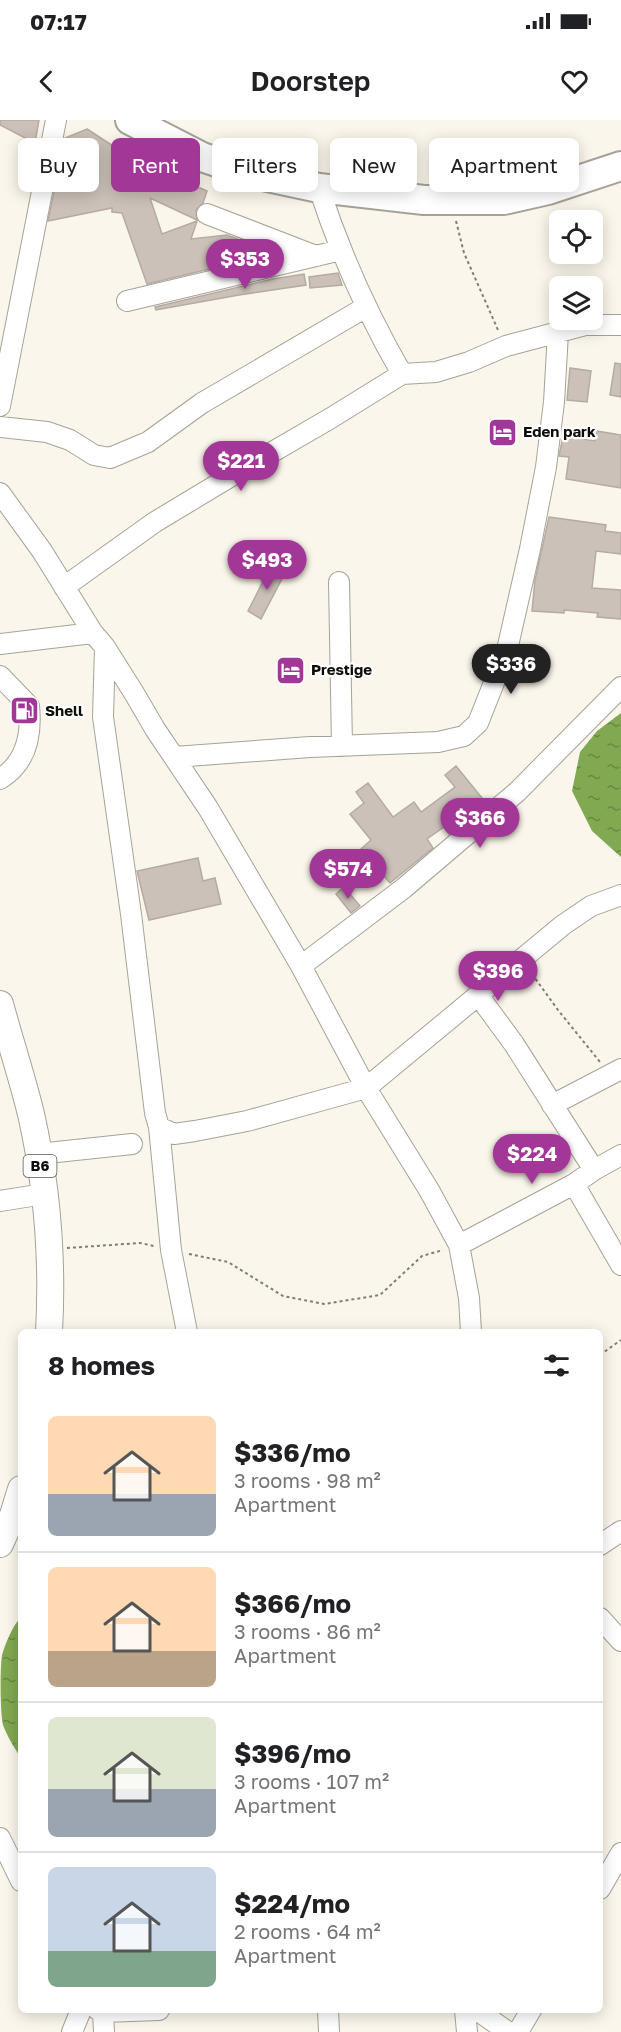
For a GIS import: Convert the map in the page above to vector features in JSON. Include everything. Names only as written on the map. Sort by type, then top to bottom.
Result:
[{"type":"highway","points":[[130,120],[202,157],[249,173],[319,188],[424,200],[504,200],[549,190],[621,166]]},
{"type":"main road","name":"B6","points":[[0,1004],[31,1115],[38,1154],[49,1249],[51,1297],[49,1329]]},
{"type":"main road","points":[[0,1544],[18,1499]]},
{"type":"street","points":[[0,406],[56,120]]},
{"type":"street","points":[[319,188],[341,250],[366,307],[402,374]]},
{"type":"street","points":[[207,214],[316,255]]},
{"type":"street","points":[[127,301],[341,250]]},
{"type":"street","points":[[0,427],[47,432],[70,440],[94,455],[110,458],[147,441],[202,403],[366,307]]},
{"type":"street","points":[[64,587],[155,522],[402,374],[436,372],[470,362],[506,346],[585,325],[621,325]]},
{"type":"street","points":[[174,757],[438,742],[464,736],[478,723],[507,650],[532,538],[546,467],[554,402],[558,333]]},
{"type":"street","points":[[0,493],[42,551],[208,808],[301,966],[366,1088],[429,1190],[459,1245],[469,1298],[471,1329]]},
{"type":"street","points":[[339,582],[342,746]]},
{"type":"street","points":[[0,644],[99,640]]},
{"type":"street","points":[[99,640],[103,717],[131,914],[155,1113],[159,1126],[171,1250],[186,1329]]},
{"type":"street","points":[[0,676],[29,706],[31,720],[24,753],[9,773],[0,779]]},
{"type":"street","points":[[301,966],[404,888],[518,792],[621,687]]},
{"type":"street","points":[[159,1126],[174,1134],[195,1131],[247,1121],[366,1088],[563,925],[591,906],[621,895]]},
{"type":"street","points":[[478,995],[499,1022],[594,1170]]},
{"type":"street","points":[[552,1104],[616,1072]]},
{"type":"street","points":[[38,1154],[132,1144]]},
{"type":"street","points":[[459,1245],[574,1184],[621,1155]]},
{"type":"street","points":[[574,1184],[621,1265]]},
{"type":"street","points":[[0,1201],[44,1194]]},
{"type":"street","points":[[603,1543],[621,1531]]},
{"type":"street","points":[[603,1621],[621,1641]]},
{"type":"street","points":[[0,1838],[18,1875]]},
{"type":"street","points":[[603,1884],[621,1853]]},
{"type":"street","points":[[72,2032],[80,2013]]},
{"type":"street","points":[[100,2013],[104,2032]]},
{"type":"street","points":[[328,2013],[329,2032]]},
{"type":"street","points":[[465,2013],[467,2032]]},
{"type":"street","points":[[481,2013],[507,2032]]},
{"type":"street","points":[[518,2032],[529,2013]]},
{"type":"path","points":[[453,201],[464,253],[506,346]]},
{"type":"path","points":[[521,959],[558,1010],[616,1072]]},
{"type":"path","points":[[49,1249],[140,1243],[228,1262],[283,1296],[324,1304],[380,1295],[422,1256],[459,1245]]},
{"type":"path","points":[[603,1353],[621,1340]]},
{"type":"water","points":[[621,713],[621,857],[592,831],[572,791],[580,752],[597,731]]},
{"type":"water","points":[[18,1621],[18,1753],[3,1725],[1,1710],[2,1655]]},
{"type":"building","points":[[0,120],[39,120],[36,138],[25,138],[0,125]]},
{"type":"building","points":[[87,129],[111,145],[111,192],[200,192],[200,188],[207,191],[203,203],[196,210],[197,220],[150,198],[162,234],[197,221],[191,239],[227,235],[253,245],[255,258],[147,284],[122,213],[112,212],[112,208],[48,221],[54,192],[99,192],[99,138],[65,138]]},
{"type":"building","points":[[338,273],[342,285],[310,288],[309,277]]},
{"type":"building","points":[[304,274],[306,285],[156,310],[155,307],[273,279]]},
{"type":"building","points":[[615,363],[621,364],[621,397],[610,395]]},
{"type":"building","points":[[570,368],[591,371],[587,402],[567,400]]},
{"type":"building","points":[[597,431],[621,435],[621,488],[566,479],[569,457],[559,456],[563,436],[595,441]]},
{"type":"building","points":[[549,517],[606,525],[605,531],[621,533],[621,554],[596,551],[592,588],[621,590],[621,619],[597,617],[598,613],[564,610],[564,613],[532,611],[535,580]]},
{"type":"building","points":[[272,564],[286,571],[261,619],[248,611]]},
{"type":"building","points":[[456,766],[486,803],[449,834],[444,827],[427,839],[433,848],[390,883],[361,849],[371,840],[350,814],[364,803],[356,792],[368,783],[393,817],[414,802],[421,812],[455,787],[445,775]]},
{"type":"building","points":[[198,858],[203,881],[215,878],[221,904],[149,920],[137,871]]},
{"type":"building","points":[[344,887],[360,906],[351,913],[336,894]]},
{"type":"place","name":"Eden park","points":[[502,432]]},
{"type":"place","name":"Prestige","points":[[290,670]]},
{"type":"place","name":"Shell","points":[[24,711]]}]
